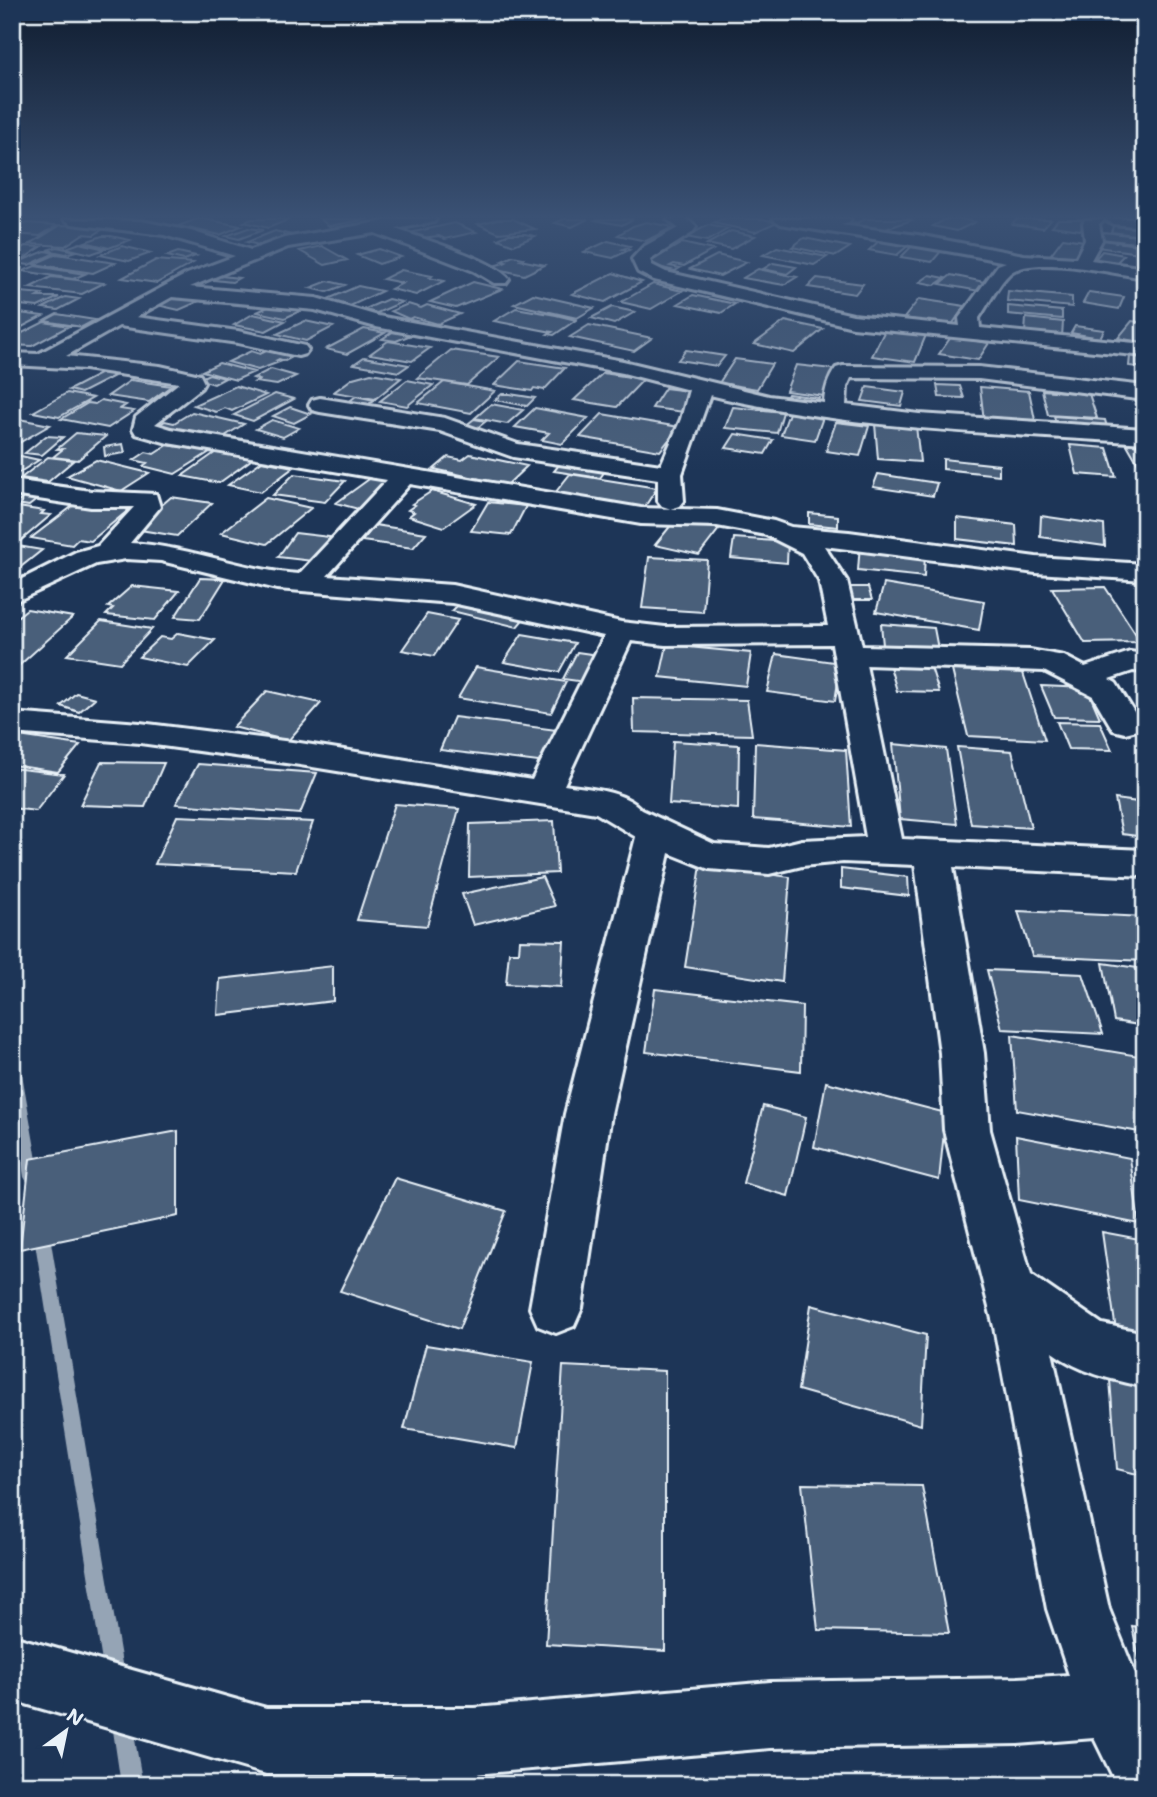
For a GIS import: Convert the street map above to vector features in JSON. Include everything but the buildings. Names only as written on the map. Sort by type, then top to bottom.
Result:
[{"type":"street","points":[[13,369],[43,359],[147,303]]},
{"type":"street","points":[[303,303],[376,321],[623,366],[769,403],[834,412],[1079,434],[1145,436]]},
{"type":"street","points":[[774,303],[834,317],[1145,350]]},
{"type":"street","points":[[971,333],[969,318],[980,303]]},
{"type":"street","points":[[114,320],[238,337],[298,350]]},
{"type":"street","points":[[43,359],[187,378],[193,383],[144,422],[144,429],[168,436],[641,516],[717,518],[774,529],[811,548],[833,581],[848,645],[909,852],[962,1053],[967,1130],[1028,1365],[1078,1609],[1112,1704],[1145,1769]]},
{"type":"street","points":[[834,412],[836,387],[843,372],[979,373],[1145,393]]},
{"type":"street","points":[[683,517],[671,502],[670,474],[692,419],[701,386]]},
{"type":"street","points":[[281,454],[317,422],[386,414],[445,425],[513,450],[670,474]]},
{"type":"street","points":[[305,583],[405,474]]},
{"type":"street","points":[[12,487],[91,499],[147,499],[147,507],[117,543],[12,595]]},
{"type":"street","points":[[790,535],[849,540],[1036,565],[1145,572]]},
{"type":"street","points":[[117,543],[250,576],[452,594],[621,631],[665,636],[848,645],[1054,663],[1105,690],[1125,723]]},
{"type":"street","points":[[543,792],[621,631]]},
{"type":"street","points":[[1081,679],[1130,661],[1145,663]]},
{"type":"street","points":[[12,723],[180,738],[604,803],[622,811],[629,819],[709,856],[769,862],[802,853],[843,849],[1145,863]]},
{"type":"street","points":[[555,1308],[588,1114],[655,832]]},
{"type":"street","points":[[1010,1290],[1091,1348],[1145,1360]]},
{"type":"street","points":[[1028,1365],[1091,1348]]},
{"type":"street","points":[[19,1670],[266,1741],[475,1741],[771,1715],[1018,1711],[1112,1704]]},
{"type":"waterway","points":[[12,1057],[32,1177]]},
{"type":"waterway","points":[[41,1230],[115,1681]]},
{"type":"waterway","points":[[121,1717],[132,1785]]}]
